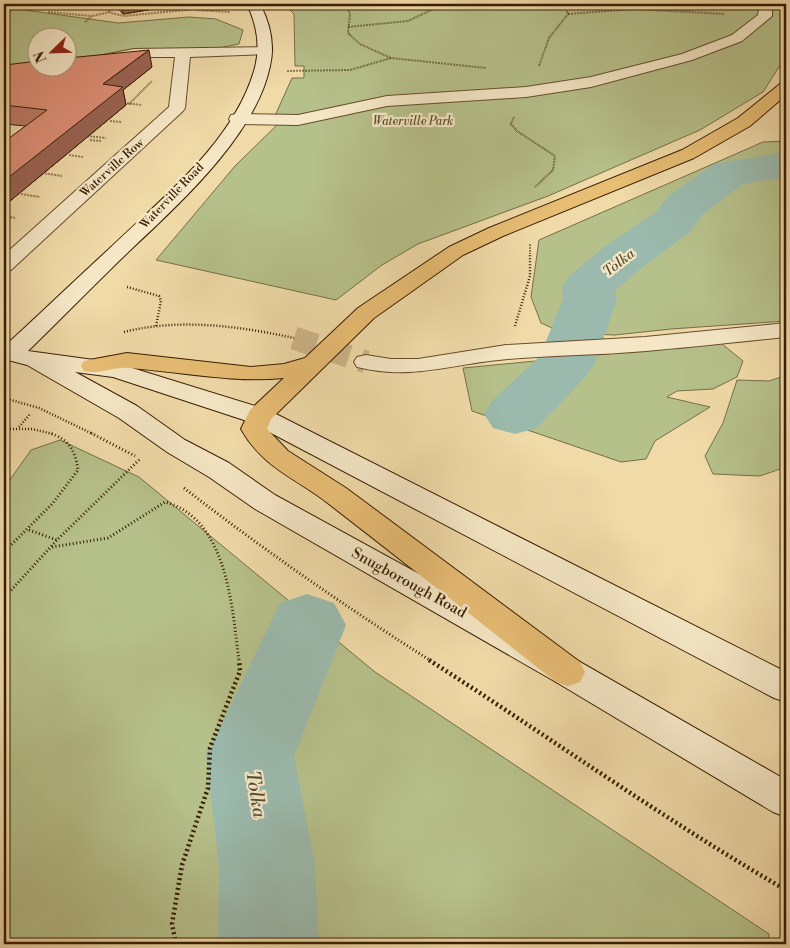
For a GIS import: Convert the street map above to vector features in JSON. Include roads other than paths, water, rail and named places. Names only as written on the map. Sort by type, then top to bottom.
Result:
[{"type":"highway","points":[[568,672],[333,493],[273,453],[257,437],[254,429],[259,416],[366,313],[456,252],[496,232],[688,154],[744,122],[786,88]]},
{"type":"highway","points":[[93,366],[127,360],[251,374],[285,371],[316,362]]},
{"type":"street","name":"Waterville Road","points":[[17,355],[184,187],[230,133],[255,90],[262,71],[265,51],[262,22],[256,7]]},
{"type":"street","points":[[237,119],[298,120],[387,100],[526,92],[591,82],[687,57],[737,38],[764,11]]},
{"type":"street","points":[[78,64],[134,54],[265,51]]},
{"type":"street","name":"Waterville Row","points":[[4,266],[177,108],[183,52]]},
{"type":"street","points":[[366,362],[391,366],[418,366],[506,352],[645,344],[786,330]]},
{"type":"street","points":[[17,355],[125,372],[259,416],[786,688]]},
{"type":"street","name":"Snugborough Road","points":[[17,355],[128,412],[176,446],[219,470],[265,502],[568,672],[775,793]]},
{"type":"waterway","name":"Tolka","points":[[515,414],[566,363],[590,299],[588,287],[622,258],[674,221],[684,206],[730,173],[779,166]]},
{"type":"waterway","name":"Tolka","points":[[268,944],[267,865],[250,756],[307,625]]},
{"type":"tunnel","points":[[294,338],[366,362]]},
{"type":"park label","name":"Waterville Park","points":[[413,121]]}]
